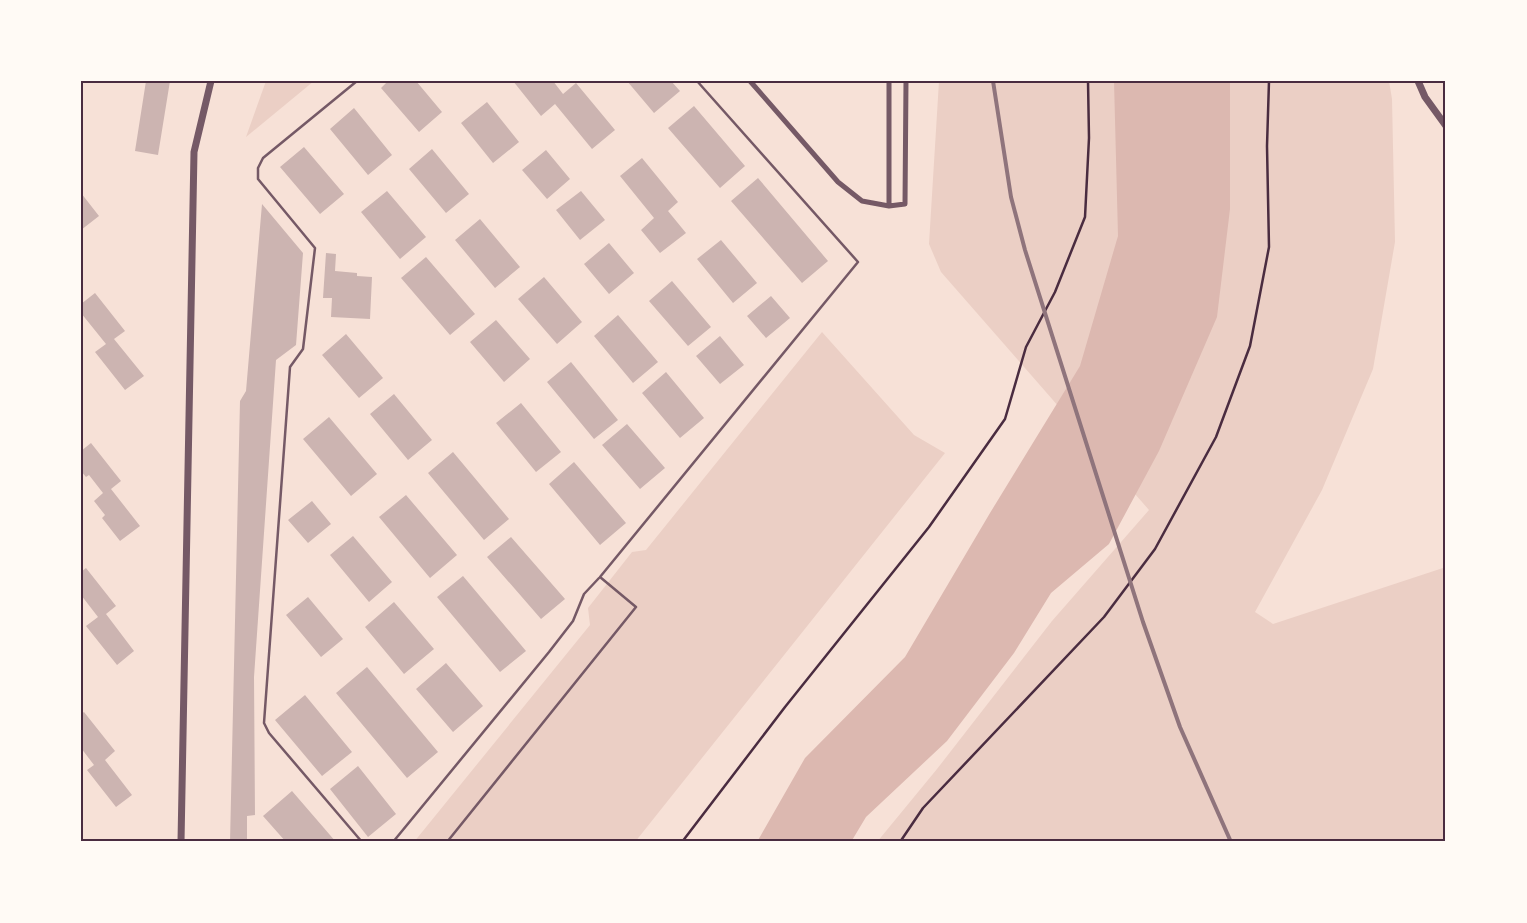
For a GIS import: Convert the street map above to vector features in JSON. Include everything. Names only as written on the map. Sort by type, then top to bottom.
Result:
[{"type":"street","points":[[181,842],[194,152],[212,81]]},
{"type":"street","points":[[750,81],[838,182],[862,201],[889,206],[905,204],[906,81]]},
{"type":"street","points":[[889,81],[889,206]]},
{"type":"street","points":[[1418,81],[1425,97],[1446,126]]},
{"type":"lane","points":[[357,81],[263,158],[258,168],[258,179],[316,248],[304,348],[290,367],[264,723],[269,733],[362,842]]},
{"type":"lane","points":[[393,842],[573,621],[584,594],[600,577],[858,262],[697,81]]},
{"type":"lane","points":[[447,842],[636,607],[600,577]]},
{"type":"path","points":[[682,842],[785,707],[929,527],[1005,419],[1026,347],[1055,292],[1085,217],[1088,81]]},
{"type":"path","points":[[900,842],[923,808],[1104,617],[1155,549],[1216,437],[1250,346],[1269,247],[1267,146],[1269,81]]},
{"type":"shaded area","points":[[266,81],[314,81],[246,137]]},
{"type":"shaded area","points":[[939,81],[1389,81],[1392,99],[1395,242],[1373,369],[1322,490],[1255,612],[1273,624],[1446,567],[1446,842],[877,842],[937,769],[1052,621],[1149,510],[941,272],[929,244]]},
{"type":"shaded area","points":[[1114,81],[1230,81],[1230,209],[1217,317],[1159,451],[1109,544],[1051,593],[1014,653],[947,741],[866,817],[851,842],[757,842],[805,758],[905,657],[1080,366],[1118,236]]},
{"type":"shaded area","points":[[822,332],[914,435],[945,453],[635,842],[414,842],[590,625],[588,608],[632,552],[646,550]]},
{"type":"building","points":[[146,81],[170,81],[158,155],[135,151]]},
{"type":"building","points":[[388,81],[416,81],[442,112],[419,132],[381,88]]},
{"type":"building","points":[[513,81],[553,81],[563,94],[576,83],[615,130],[592,149],[555,104],[541,116]]},
{"type":"building","points":[[627,81],[671,81],[680,91],[654,113]]},
{"type":"building","points":[[487,102],[519,142],[493,163],[461,123]]},
{"type":"building","points":[[694,106],[745,166],[720,188],[668,128]]},
{"type":"building","points":[[354,108],[392,155],[368,175],[330,129]]},
{"type":"building","points":[[304,147],[344,194],[320,214],[280,167]]},
{"type":"building","points":[[432,149],[469,194],[446,213],[409,169]]},
{"type":"building","points":[[546,150],[570,179],[547,199],[522,170]]},
{"type":"building","points":[[642,158],[678,202],[668,211],[686,233],[660,253],[641,230],[654,218],[620,176]]},
{"type":"building","points":[[758,178],[828,261],[802,283],[731,201]]},
{"type":"building","points":[[387,191],[426,237],[400,259],[361,212]]},
{"type":"building","points":[[581,191],[605,220],[580,240],[556,210]]},
{"type":"building","points":[[81,193],[99,216],[81,230]]},
{"type":"building","points":[[262,204],[303,253],[296,345],[276,360],[254,677],[255,815],[247,816],[247,842],[230,842],[240,401],[246,391]]},
{"type":"building","points":[[480,219],[520,267],[495,288],[455,240]]},
{"type":"building","points":[[721,240],[757,283],[733,303],[697,259]]},
{"type":"building","points":[[609,243],[634,273],[609,294],[584,264]]},
{"type":"building","points":[[326,253],[336,254],[335,271],[357,273],[357,276],[372,277],[370,319],[331,317],[332,298],[323,298]]},
{"type":"building","points":[[426,257],[475,314],[450,335],[401,278]]},
{"type":"building","points":[[544,277],[582,322],[557,344],[518,299]]},
{"type":"building","points":[[672,281],[711,327],[688,346],[649,301]]},
{"type":"building","points":[[95,293],[125,331],[114,339],[144,376],[125,390],[95,352],[106,344],[81,313],[81,304]]},
{"type":"building","points":[[771,296],[790,318],[766,338],[747,316]]},
{"type":"building","points":[[618,315],[658,362],[633,383],[594,336]]},
{"type":"building","points":[[496,320],[530,359],[504,382],[470,342]]},
{"type":"building","points":[[346,334],[383,378],[359,398],[322,355]]},
{"type":"building","points":[[720,336],[744,365],[720,384],[696,356]]},
{"type":"building","points":[[571,362],[618,420],[594,439],[547,382]]},
{"type":"building","points":[[666,372],[704,418],[680,438],[642,393]]},
{"type":"building","points":[[394,394],[432,440],[408,460],[370,414]]},
{"type":"building","points":[[521,403],[561,452],[536,472],[496,423]]},
{"type":"building","points":[[329,417],[377,474],[351,496],[303,439]]},
{"type":"building","points":[[627,424],[665,468],[640,489],[602,445]]},
{"type":"building","points":[[91,443],[121,481],[111,489],[140,526],[120,541],[102,518],[105,515],[94,501],[103,493],[89,475],[86,477],[81,471],[81,451]]},
{"type":"building","points":[[453,452],[509,519],[484,540],[428,473]]},
{"type":"building","points":[[574,462],[626,523],[600,545],[549,484]]},
{"type":"building","points":[[406,495],[457,555],[430,578],[379,517]]},
{"type":"building","points":[[312,501],[331,524],[308,543],[288,520]]},
{"type":"building","points":[[353,536],[392,582],[369,602],[330,555]]},
{"type":"building","points":[[511,537],[565,599],[541,619],[487,557]]},
{"type":"building","points":[[86,568],[116,606],[106,614],[134,651],[117,665],[86,626],[98,617],[81,595],[81,572]]},
{"type":"building","points":[[463,576],[526,651],[500,672],[437,597]]},
{"type":"building","points":[[308,597],[343,639],[321,657],[286,615]]},
{"type":"building","points":[[394,602],[434,649],[404,674],[365,627]]},
{"type":"building","points":[[446,663],[483,706],[453,732],[416,689]]},
{"type":"building","points":[[367,667],[438,752],[407,778],[336,693]]},
{"type":"building","points":[[305,695],[352,752],[322,776],[275,720]]},
{"type":"building","points":[[84,712],[115,751],[105,760],[132,795],[116,807],[87,770],[94,765],[81,748],[81,714]]},
{"type":"building","points":[[358,766],[396,814],[368,837],[330,789]]},
{"type":"building","points":[[292,791],[336,842],[286,842],[263,816]]},
{"type":"railway","points":[[993,81],[1011,197],[1025,250],[1143,622],[1180,727],[1231,842]]}]
